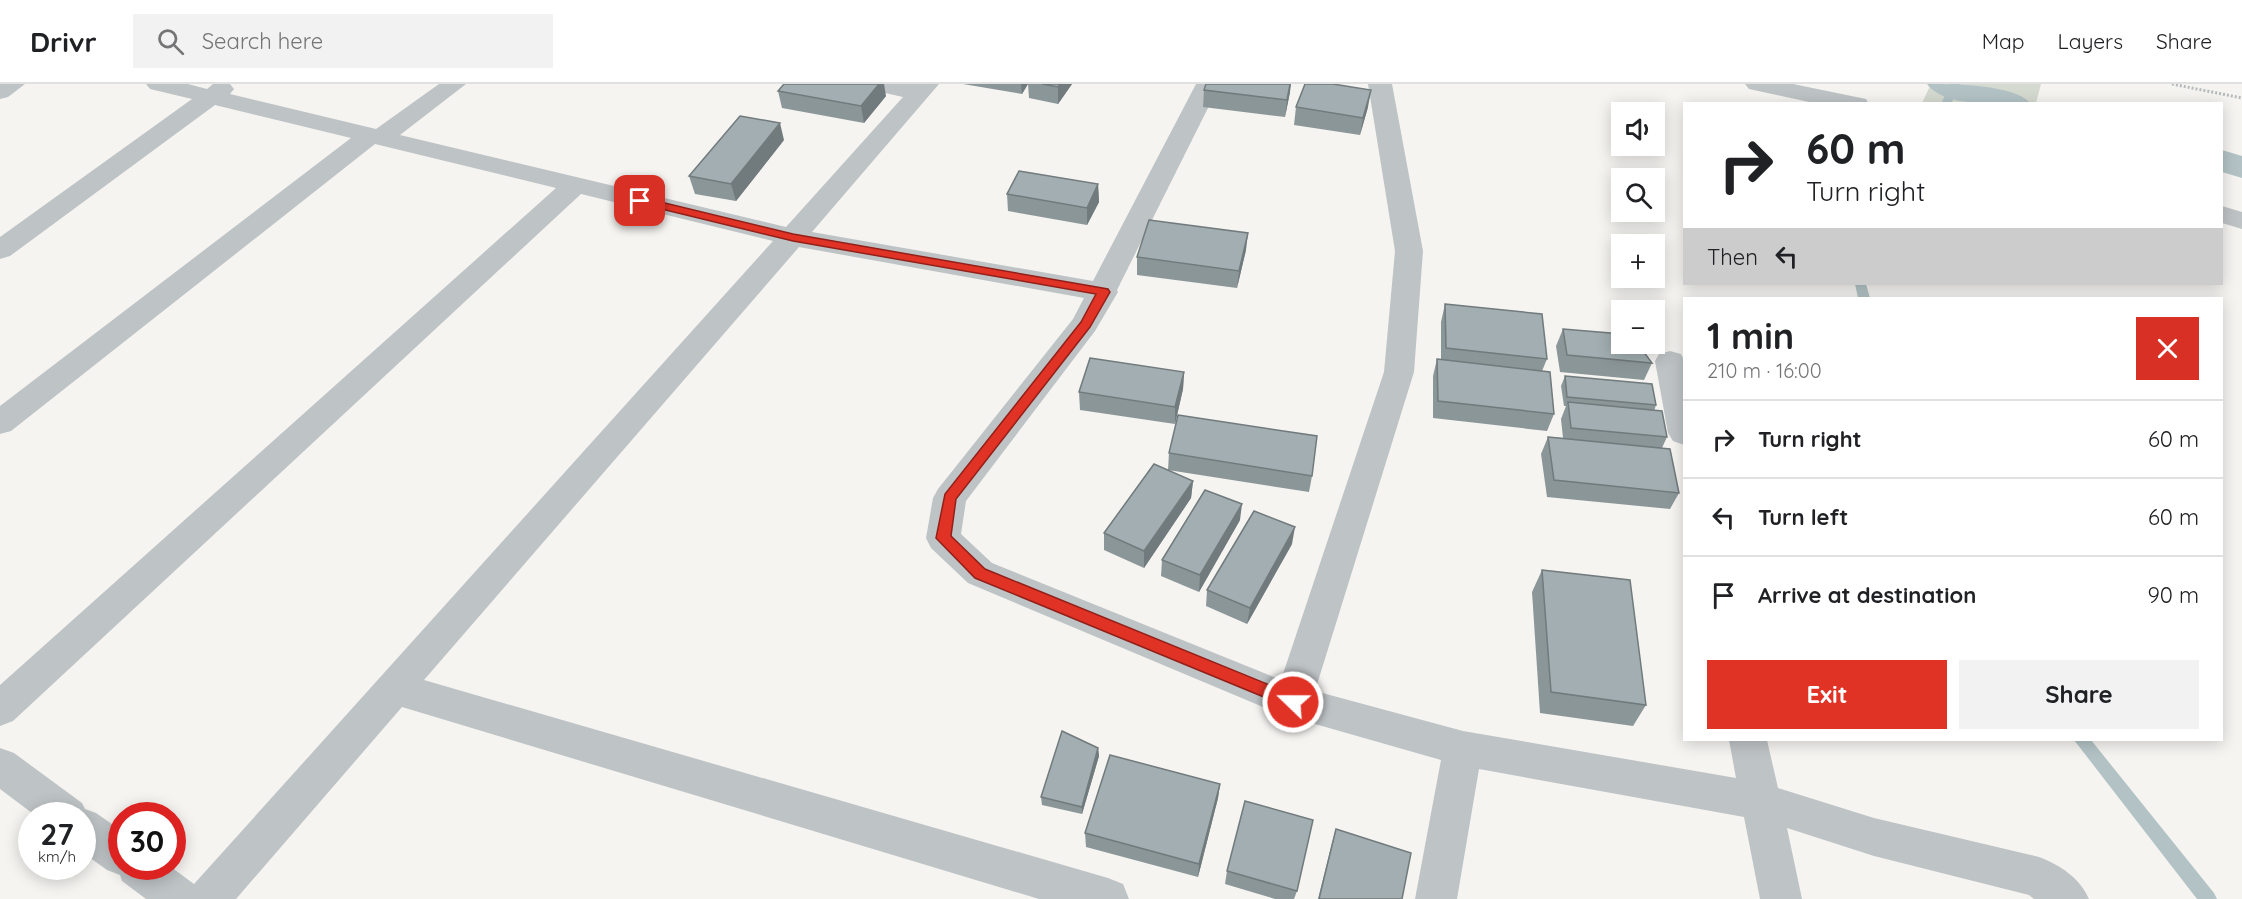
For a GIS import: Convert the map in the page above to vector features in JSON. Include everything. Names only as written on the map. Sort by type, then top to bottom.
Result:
[{"type":"street","points":[[0,92],[13,84]]},
{"type":"street","points":[[158,84],[220,90],[375,136],[793,237],[1104,292]]},
{"type":"street","points":[[0,423],[375,136],[454,84]]},
{"type":"street","points":[[875,84],[923,88]]},
{"type":"street","points":[[1208,84],[1104,292],[1085,324],[950,498],[943,538],[980,573],[1293,702],[1463,749],[1761,801],[1874,837],[2039,877],[2068,899]]},
{"type":"street","points":[[1293,702],[1399,372],[1409,251],[1380,84]]},
{"type":"street","points":[[1757,84],[1847,102]]},
{"type":"street","points":[[208,899],[923,88]]},
{"type":"street","points":[[0,250],[220,90]]},
{"type":"street","points":[[0,710],[575,185]]},
{"type":"street","points":[[2223,214],[2242,221]]},
{"type":"street","points":[[1670,361],[1683,428]]},
{"type":"street","points":[[394,688],[1108,899]]},
{"type":"street","points":[[1748,741],[1781,899]]},
{"type":"street","points":[[1436,899],[1463,749]]},
{"type":"street","points":[[0,766],[49,802]]},
{"type":"street","points":[[154,880],[180,899]]},
{"type":"path","points":[[2172,84],[2242,98]]},
{"type":"shaded area","points":[[1931,84],[2041,84],[2036,102],[1922,102]]},
{"type":"building","points":[[784,84],[879,84],[861,106],[778,91]]},
{"type":"building","points":[[1042,84],[1060,84],[1058,87]]},
{"type":"building","points":[[1206,84],[1290,84],[1287,100],[1204,90]]},
{"type":"building","points":[[1305,84],[1333,84],[1371,90],[1363,118],[1296,107]]},
{"type":"building","points":[[740,116],[780,123],[731,184],[689,176]]},
{"type":"building","points":[[1019,171],[1098,184],[1087,208],[1007,194]]},
{"type":"building","points":[[1149,220],[1248,233],[1239,271],[1137,257]]},
{"type":"building","points":[[1445,304],[1542,314],[1547,359],[1446,348]]},
{"type":"building","points":[[1563,329],[1611,333],[1611,354],[1645,354],[1652,363],[1567,355]]},
{"type":"building","points":[[1090,358],[1184,372],[1175,407],[1079,392]]},
{"type":"building","points":[[1437,359],[1550,372],[1554,414],[1438,401]]},
{"type":"building","points":[[1565,376],[1652,384],[1656,405],[1567,397]]},
{"type":"building","points":[[1568,402],[1662,411],[1667,437],[1571,428]]},
{"type":"building","points":[[1178,415],[1317,436],[1312,476],[1169,453]]},
{"type":"building","points":[[1548,437],[1670,449],[1679,493],[1554,480]]},
{"type":"building","points":[[1154,464],[1193,481],[1144,551],[1104,533]]},
{"type":"building","points":[[1205,490],[1242,504],[1200,575],[1162,560]]},
{"type":"building","points":[[1254,511],[1295,527],[1250,608],[1207,590]]},
{"type":"building","points":[[1542,570],[1630,580],[1646,705],[1551,692]]},
{"type":"building","points":[[1062,731],[1098,748],[1082,807],[1041,797]]},
{"type":"building","points":[[1110,755],[1220,784],[1199,864],[1085,833]]},
{"type":"building","points":[[1245,801],[1313,820],[1297,891],[1227,871]]},
{"type":"building","points":[[1336,829],[1411,853],[1402,899],[1319,899]]},
{"type":"waterway","points":[[1944,84],[2007,102]]},
{"type":"waterway","points":[[1947,102],[1955,84]]},
{"type":"waterway","points":[[2223,161],[2242,167]]},
{"type":"waterway","points":[[1861,285],[1864,297]]},
{"type":"waterway","points":[[2083,741],[2208,899]]},
{"type":"route","points":[[640,201],[793,237],[1104,292],[1085,324],[950,498],[943,538],[980,573],[1293,702]]}]
